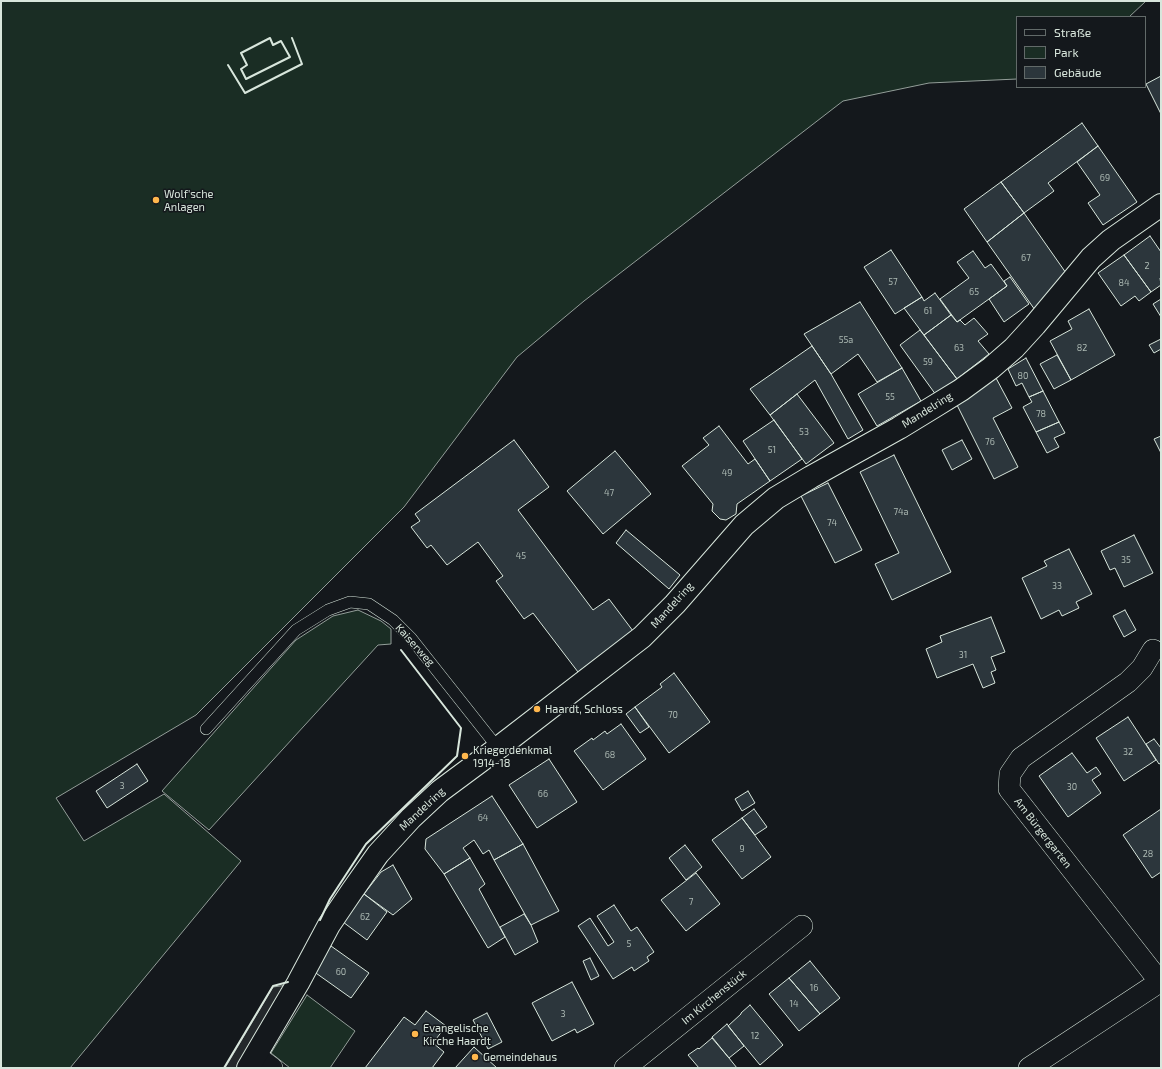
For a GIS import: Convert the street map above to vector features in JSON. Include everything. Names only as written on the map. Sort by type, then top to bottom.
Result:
[{"type":"street","name":"Mandelring","points":[[259,1064],[298,983],[329,925],[378,854],[411,818],[440,791],[642,637],[675,604],[744,525],[776,498],[899,428],[935,406],[991,368],[1014,348],[1036,325],[1091,258],[1111,240],[1159,210]]},
{"type":"street","name":"Am Bürgergarten","points":[[1029,1068],[1161,982],[1009,789],[1010,774],[1022,758],[1128,682],[1142,668],[1153,650]]},
{"type":"street","name":"Im Kirchenstück","points":[[625,1068],[802,926]]},
{"type":"lane","name":"Kaiserweg","points":[[206,729],[296,630],[328,610],[350,602],[369,604],[392,620],[412,638],[498,748]]},
{"type":"green space","points":[[1,1],[1146,1],[1130,16],[1016,16],[1016,79],[929,83],[843,101],[584,301],[517,357],[404,507],[196,715],[56,798],[84,841],[164,794],[241,861],[70,1068],[1,1068]]},
{"type":"green space","points":[[358,610],[381,621],[391,629],[391,644],[378,645],[209,830],[162,791],[296,640],[333,616]]},
{"type":"green space","points":[[307,995],[355,1031],[330,1068],[290,1068],[271,1053]]},
{"type":"shaded area","points":[[288,985],[239,1068],[225,1068],[273,987]]},
{"type":"building","points":[[1161,76],[1161,114],[1146,84]]},
{"type":"building","points":[[1082,123],[1098,146],[1048,183],[1054,191],[1024,213],[1001,182]]},
{"type":"building","points":[[1098,146],[1137,202],[1103,225],[1088,203],[1100,195],[1077,162]]},
{"type":"building","points":[[1001,182],[1024,213],[987,242],[964,209]]},
{"type":"building","points":[[1024,213],[1066,273],[1035,310],[987,242]]},
{"type":"building","points":[[1150,236],[1161,252],[1161,285],[1151,292],[1124,255]]},
{"type":"building","points":[[891,250],[922,297],[895,314],[864,267]]},
{"type":"building","points":[[973,251],[985,268],[991,264],[1007,286],[957,322],[940,299],[969,278],[957,262]]},
{"type":"building","points":[[1124,255],[1151,292],[1139,301],[1135,296],[1121,306],[1098,273]]},
{"type":"building","points":[[1010,277],[1029,304],[1004,322],[989,299],[1007,286],[1004,281]]},
{"type":"building","points":[[935,293],[951,315],[924,335],[904,308],[922,297],[924,301]]},
{"type":"building","points":[[1161,299],[1161,317],[1153,304]]},
{"type":"building","points":[[860,302],[902,368],[877,382],[858,354],[831,374],[804,334]]},
{"type":"building","points":[[1089,309],[1115,355],[1071,380],[1050,341],[1072,329],[1068,321]]},
{"type":"building","points":[[951,315],[957,322],[960,320],[965,325],[974,318],[988,334],[978,341],[989,354],[957,379],[924,335]]},
{"type":"building","points":[[920,330],[957,379],[936,395],[900,345]]},
{"type":"building","points":[[1161,339],[1161,349],[1154,353],[1149,345]]},
{"type":"building","points":[[812,346],[831,374],[863,430],[848,439],[815,380],[770,415],[750,389]]},
{"type":"building","points":[[1057,355],[1071,380],[1054,389],[1040,364]]},
{"type":"building","points":[[1026,358],[1043,391],[1029,397],[1022,383],[1016,386],[1008,369]]},
{"type":"building","points":[[902,368],[921,401],[877,426],[858,394]]},
{"type":"building","points":[[996,378],[1012,408],[993,418],[1018,467],[994,479],[954,399]]},
{"type":"building","points":[[1043,391],[1059,422],[1036,432],[1023,407],[1032,402],[1029,397]]},
{"type":"building","points":[[797,394],[834,443],[806,464],[770,415]]},
{"type":"building","points":[[774,420],[802,459],[770,481],[743,441]]},
{"type":"building","points":[[1059,422],[1065,433],[1054,438],[1059,447],[1047,453],[1036,432]]},
{"type":"building","points":[[719,426],[748,464],[755,459],[770,481],[737,504],[736,514],[726,520],[720,519],[712,511],[713,504],[682,466],[709,445],[703,438]]},
{"type":"building","points":[[1161,436],[1161,453],[1154,439]]},
{"type":"building","points":[[514,440],[549,487],[518,510],[593,610],[609,599],[633,631],[578,672],[533,613],[524,619],[496,581],[503,576],[478,542],[447,565],[431,545],[427,548],[411,527],[420,521],[415,514]]},
{"type":"building","points":[[962,440],[972,459],[952,470],[942,450]]},
{"type":"building","points":[[615,451],[651,494],[603,534],[567,491]]},
{"type":"building","points":[[894,455],[951,572],[892,600],[875,564],[899,553],[860,472]]},
{"type":"building","points":[[828,483],[862,550],[835,563],[801,496]]},
{"type":"building","points":[[626,530],[680,575],[669,589],[616,543]]},
{"type":"building","points":[[1134,535],[1153,573],[1124,587],[1115,568],[1110,570],[1101,551]]},
{"type":"building","points":[[1069,549],[1092,594],[1076,602],[1079,608],[1062,616],[1059,610],[1041,619],[1022,578],[1047,566],[1044,561]]},
{"type":"building","points":[[1125,610],[1136,630],[1124,637],[1113,616]]},
{"type":"building","points":[[991,617],[1005,652],[991,657],[996,670],[991,672],[995,683],[983,688],[973,664],[937,678],[926,649],[942,642],[940,636]]},
{"type":"building","points":[[674,673],[710,722],[669,753],[635,707],[662,687],[660,684]]},
{"type":"building","points":[[635,707],[649,727],[640,733],[626,714]]},
{"type":"building","points":[[1128,717],[1156,760],[1124,781],[1096,738]]},
{"type":"building","points":[[621,724],[646,759],[603,790],[574,751],[592,738],[593,740],[605,731],[607,734]]},
{"type":"building","points":[[1154,739],[1161,748],[1161,763],[1159,764],[1146,744]]},
{"type":"building","points":[[1072,753],[1087,773],[1096,767],[1101,774],[1092,780],[1101,793],[1068,817],[1039,776]]},
{"type":"building","points":[[549,759],[577,802],[537,828],[509,785]]},
{"type":"building","points":[[137,764],[148,781],[107,808],[96,791]]},
{"type":"building","points":[[748,791],[755,803],[742,811],[735,799]]},
{"type":"building","points":[[492,796],[523,844],[494,860],[489,850],[483,854],[474,840],[463,848],[470,858],[444,874],[425,849],[426,839]]},
{"type":"building","points":[[754,809],[767,827],[755,835],[742,818]]},
{"type":"building","points":[[1161,809],[1161,872],[1152,878],[1123,835]]},
{"type":"building","points":[[742,818],[771,857],[742,879],[712,840]]},
{"type":"building","points":[[523,844],[559,911],[531,925],[494,860]]},
{"type":"building","points":[[685,845],[702,867],[686,880],[669,858]]},
{"type":"building","points":[[470,858],[485,884],[479,889],[505,937],[488,948],[444,874]]},
{"type":"building","points":[[393,865],[412,899],[393,915],[364,894],[381,872]]},
{"type":"building","points":[[696,873],[720,904],[686,931],[661,900]]},
{"type":"building","points":[[364,894],[387,912],[367,940],[343,922]]},
{"type":"building","points":[[614,905],[631,931],[637,927],[654,952],[647,957],[649,961],[634,971],[632,967],[613,979],[578,926],[590,918],[608,946],[614,942],[597,916]]},
{"type":"building","points":[[524,914],[531,925],[538,942],[515,955],[500,927]]},
{"type":"building","points":[[331,946],[369,973],[351,998],[313,971]]},
{"type":"building","points":[[590,958],[599,976],[591,980],[583,961]]},
{"type":"building","points":[[810,961],[840,998],[820,1014],[789,978]]},
{"type":"building","points":[[789,978],[820,1014],[799,1031],[769,994]]},
{"type":"building","points":[[572,982],[594,1024],[577,1033],[575,1029],[552,1041],[532,1003]]},
{"type":"building","points":[[750,1005],[783,1045],[760,1065],[728,1026]]},
{"type":"building","name":"Evangelische Kirche Haardt","points":[[426,1011],[446,1026],[433,1043],[444,1052],[432,1068],[365,1068],[404,1017],[415,1025]]},
{"type":"building","points":[[487,1013],[502,1042],[488,1049],[473,1020]]},
{"type":"building","points":[[727,1024],[744,1046],[729,1058],[712,1037]]},
{"type":"building","points":[[712,1038],[737,1068],[699,1068],[688,1055],[698,1048],[699,1049]]},
{"type":"building","name":"Gemeindehaus","points":[[474,1047],[497,1068],[455,1068]]},
{"type":"wall","points":[[270,38],[273,45],[281,41],[290,57],[246,79],[241,69],[247,65],[241,53],[270,38]]},
{"type":"wall","points":[[228,65],[245,93],[302,64],[292,38]]},
{"type":"wall","points":[[320,920],[330,899],[366,844],[457,756],[461,728],[401,650]]},
{"type":"wall","points":[[224,1068],[273,986],[288,982]]},
{"type":"place","name":"Wolf'sche Anlagen","points":[[156,200]]},
{"type":"place","name":"Haardt, Schloss","points":[[537,709]]},
{"type":"place","name":"Kriegerdenkmal 1914-18","points":[[465,756]]},
{"type":"place","name":"Evangelische Kirche Haardt","points":[[415,1034]]},
{"type":"place","name":"Gemeindehaus","points":[[475,1057]]}]
